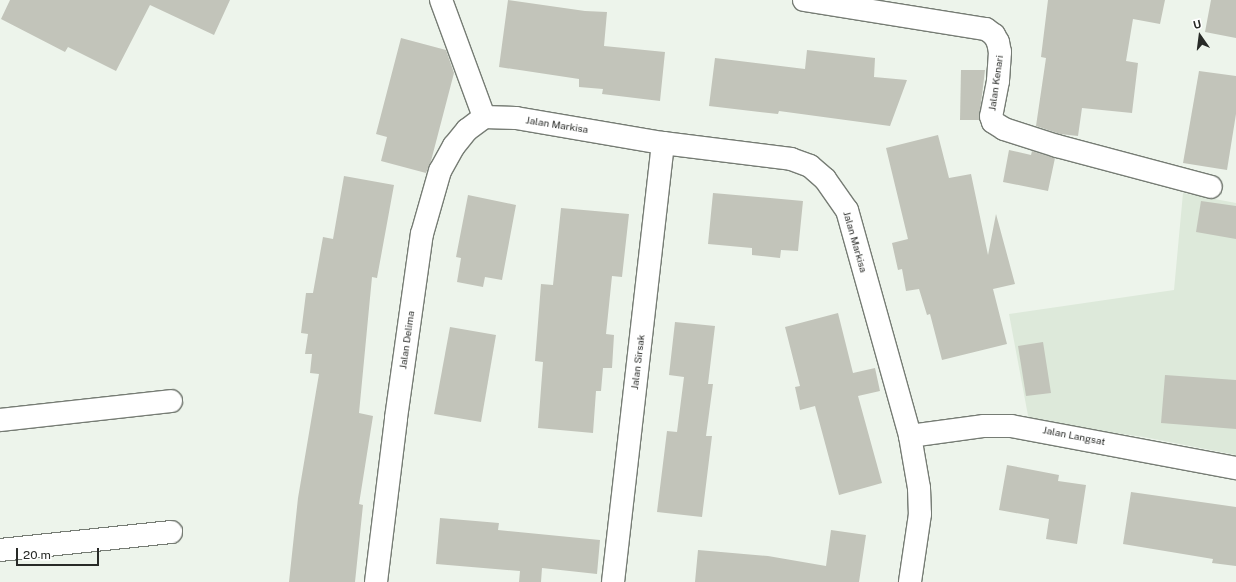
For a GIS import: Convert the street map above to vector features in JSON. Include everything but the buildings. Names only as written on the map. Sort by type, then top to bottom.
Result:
[{"type":"street","points":[[441,0],[484,117]]},
{"type":"street","name":"Jalan Kenari","points":[[804,0],[986,29],[994,35],[998,42],[1000,52],[998,81],[991,116],[993,122],[1004,129],[1057,146],[1211,187]]},
{"type":"street","name":"Jalan Markisa","points":[[484,117],[516,118],[664,143],[791,159],[810,166],[826,178],[847,210],[910,436],[919,488],[920,514],[910,582]]},
{"type":"street","name":"Jalan Delima","points":[[376,582],[396,418],[422,234],[440,171],[454,146],[466,130],[484,117]]},
{"type":"street","name":"Jalan Sirsak","points":[[613,582],[664,143]]},
{"type":"street","points":[[0,420],[171,401]]},
{"type":"street","name":"Jalan Langsat","points":[[910,436],[984,426],[1011,426],[1236,468]]},
{"type":"street","points":[[0,550],[171,532]]},
{"type":"shaded area","points":[[1183,193],[1236,203],[1236,455],[1144,437],[1029,421],[1009,314],[1174,290]]}]
